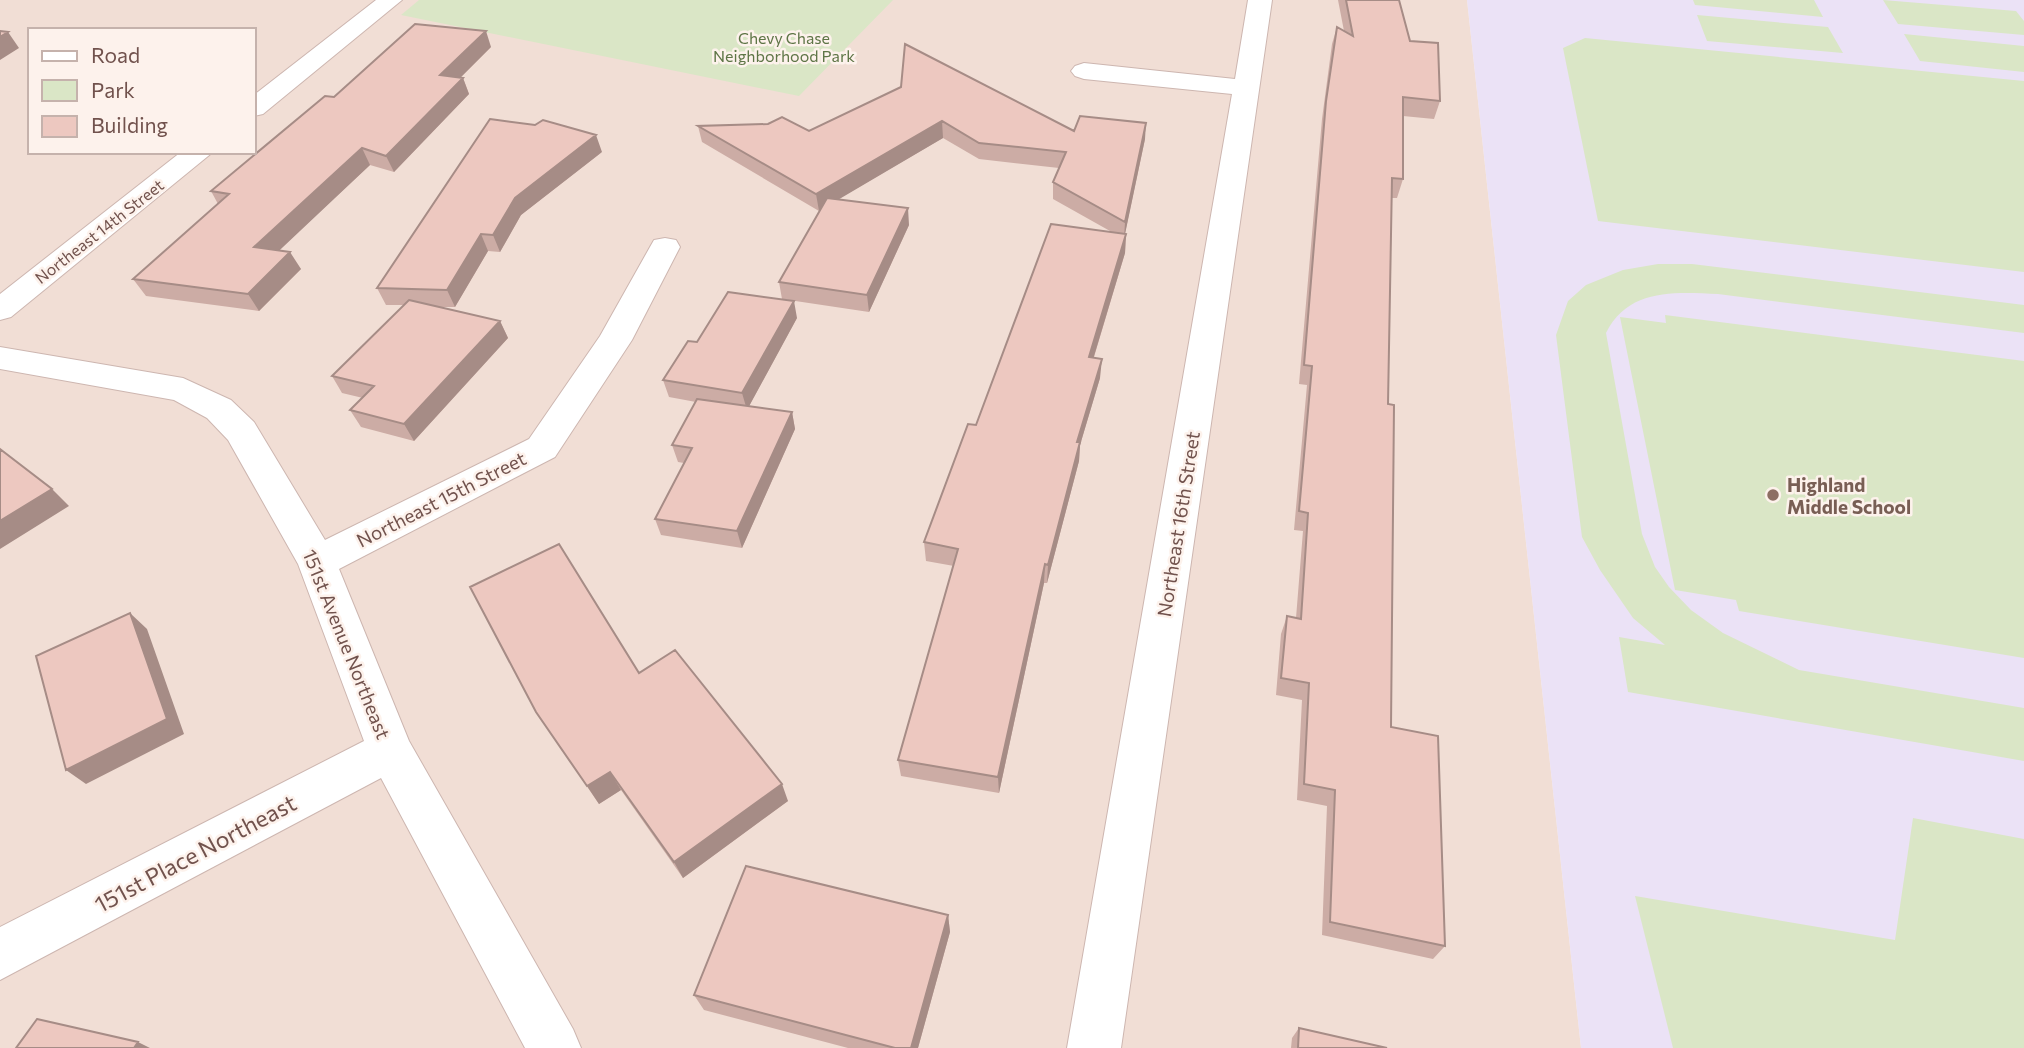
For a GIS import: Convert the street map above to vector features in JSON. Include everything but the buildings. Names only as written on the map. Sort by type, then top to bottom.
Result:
[{"type":"street","points":[[256,106],[390,0]]},
{"type":"street","name":"Northeast 16th Street","points":[[1094,1048],[1260,0]]},
{"type":"street","points":[[1084,71],[1248,88]]},
{"type":"street","name":"Northeast 14th Street","points":[[0,310],[195,154]]},
{"type":"street","name":"Northeast 15th Street","points":[[317,562],[542,448],[615,340],[665,247]]},
{"type":"street","name":"151st Avenue Northeast","points":[[0,358],[183,390],[219,410],[241,431],[317,562],[390,750],[554,1048]]},
{"type":"street","name":"151st Place Northeast","points":[[0,954],[390,750]]},
{"type":"shaded area","points":[[0,0],[1467,0],[1581,1048],[0,1048]]},
{"type":"shaded area","name":"Highland Middle School","points":[[1467,0],[2024,0],[2024,1048],[1581,1048]]},
{"type":"green space","name":"Chevy Chase Neighborhood Park","points":[[419,0],[893,0],[799,96],[401,15]]},
{"type":"green space","points":[[1693,0],[1814,0],[1823,17],[1695,5]]},
{"type":"green space","points":[[1883,0],[2016,11],[2024,21],[2024,35],[1898,24]]},
{"type":"green space","points":[[1697,15],[1828,27],[1843,53],[1707,41]]},
{"type":"green space","points":[[1904,34],[2024,46],[2024,72],[1920,61]]},
{"type":"green space","points":[[1585,38],[2024,81],[2024,272],[1598,221],[1563,48]]},
{"type":"green space","points":[[1658,264],[1692,264],[2024,305],[2024,333],[1718,294],[1669,294],[1640,300],[1627,308],[1615,318],[1606,333],[1642,534],[1655,567],[1669,587],[1691,610],[1723,633],[1799,670],[2024,708],[2024,761],[1628,692],[1619,637],[1665,645],[1633,618],[1600,570],[1582,537],[1556,335],[1568,301],[1586,285],[1623,270]]},
{"type":"green space","points":[[1665,315],[2024,361],[2024,658],[1739,611],[1736,600],[1675,590],[1620,317],[1666,323]]},
{"type":"green space","points":[[1913,818],[2024,839],[2024,1048],[1673,1048],[1635,896],[1895,940]]},
{"type":"place","name":"Highland Middle School","points":[[1773,495]]}]
